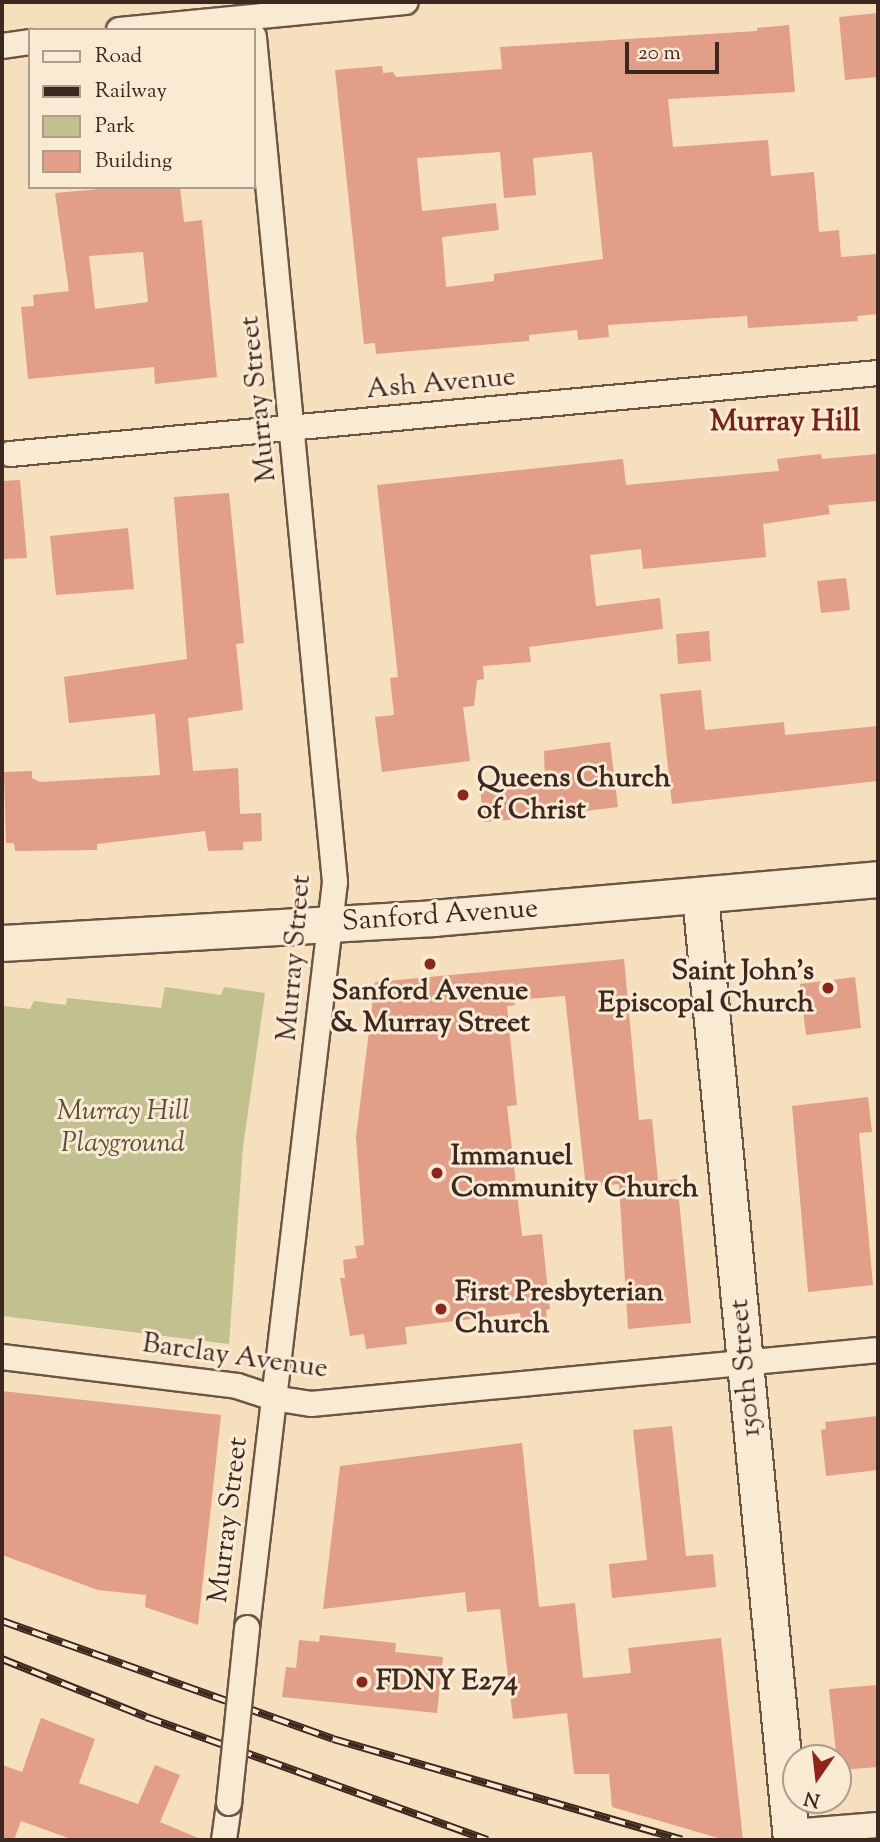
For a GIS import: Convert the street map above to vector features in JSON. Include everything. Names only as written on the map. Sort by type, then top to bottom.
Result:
[{"type":"street","points":[[149,28],[252,21],[406,2]]},
{"type":"street","points":[[2,46],[28,42]]},
{"type":"street","name":"Murray Street","points":[[225,1840],[273,1398],[335,882],[256,62]]},
{"type":"street","name":"Ash Avenue","points":[[10,454],[878,373]]},
{"type":"street","name":"Sanford Avenue","points":[[2,943],[331,924],[700,896],[878,879]]},
{"type":"street","name":"150th Street","points":[[700,896],[791,1836]]},
{"type":"street","name":"Barclay Avenue","points":[[2,1357],[237,1385],[273,1398],[312,1404],[878,1350]]},
{"type":"street","points":[[791,1836],[878,1825]]},
{"type":"green space","name":"Murray Hill Playground","points":[[165,987],[221,995],[224,987],[265,993],[243,1147],[229,1344],[2,1316],[2,1006],[30,1009],[34,1001],[66,1005],[67,998],[161,1008]]},
{"type":"building","points":[[878,13],[878,77],[845,80],[839,17]]},
{"type":"building","points":[[789,25],[795,92],[668,99],[673,147],[768,140],[771,176],[814,172],[819,232],[839,230],[841,257],[878,254],[878,314],[857,316],[858,321],[748,328],[747,316],[608,325],[609,337],[578,340],[577,330],[529,335],[529,341],[376,354],[375,343],[364,344],[335,70],[382,66],[383,73],[393,72],[396,77],[502,69],[500,47],[757,31],[757,28]],"holes":[[[500,152],[504,198],[536,195],[533,158],[592,152],[603,259],[494,274],[494,281],[446,287],[442,237],[499,230],[496,203],[422,211],[417,158]]]},
{"type":"building","points":[[100,189],[180,189],[184,222],[202,220],[217,377],[155,384],[154,367],[28,379],[21,307],[34,306],[33,295],[69,291],[55,193]],"holes":[[[143,252],[148,302],[95,309],[89,256]]]},
{"type":"building","points":[[821,454],[822,459],[878,454],[878,501],[828,505],[830,514],[763,524],[766,557],[643,569],[641,549],[590,555],[596,606],[660,598],[663,629],[529,647],[531,662],[483,666],[484,679],[477,680],[474,706],[463,707],[470,761],[382,772],[375,717],[394,715],[390,678],[398,677],[377,485],[623,459],[626,485],[779,471],[777,459]]},
{"type":"building","points":[[20,480],[27,558],[2,559],[2,481]]},
{"type":"building","points":[[229,493],[244,643],[236,644],[243,710],[188,718],[193,771],[238,768],[240,814],[261,813],[262,841],[243,842],[243,850],[208,851],[205,831],[97,844],[97,850],[15,851],[14,843],[6,843],[4,772],[32,771],[32,778],[40,782],[160,775],[155,714],[69,723],[64,677],[187,659],[174,497]]},
{"type":"building","points":[[128,528],[134,589],[56,595],[50,536]]},
{"type":"building","points":[[846,578],[850,610],[821,613],[817,581]]},
{"type":"building","points":[[709,631],[711,661],[678,664],[676,634]]},
{"type":"building","points":[[701,690],[705,730],[784,722],[785,735],[878,726],[878,781],[672,804],[660,694]]},
{"type":"building","points":[[610,742],[618,807],[586,811],[585,802],[529,808],[530,818],[483,822],[480,785],[545,780],[544,751]]},
{"type":"building","points":[[624,959],[639,1120],[652,1119],[658,1181],[677,1179],[691,1323],[628,1329],[619,1184],[586,1188],[565,996],[514,1000],[515,1005],[507,1006],[517,1105],[507,1106],[522,1236],[542,1234],[550,1309],[546,1310],[547,1323],[521,1326],[520,1313],[405,1327],[407,1344],[366,1349],[364,1334],[350,1336],[340,1278],[345,1278],[343,1260],[357,1258],[355,1246],[364,1245],[356,1137],[375,982]]},
{"type":"building","points":[[855,977],[861,1028],[806,1035],[800,984]]},
{"type":"building","points":[[868,1097],[872,1132],[859,1133],[873,1285],[808,1292],[792,1106]]},
{"type":"building","points":[[2,1391],[221,1415],[198,1625],[145,1607],[146,1595],[98,1590],[2,1555]]},
{"type":"building","points":[[878,1416],[878,1470],[826,1476],[821,1430],[826,1429],[825,1422]]},
{"type":"building","points":[[672,1426],[686,1556],[713,1554],[716,1587],[612,1598],[609,1564],[647,1560],[633,1430]]},
{"type":"building","points":[[522,1443],[539,1607],[575,1603],[583,1678],[631,1673],[628,1648],[721,1638],[743,1840],[725,1840],[612,1807],[609,1774],[574,1774],[567,1713],[513,1719],[500,1609],[467,1612],[465,1592],[323,1609],[340,1466]]},
{"type":"building","name":"FDNY E274","points":[[320,1635],[396,1643],[395,1652],[443,1657],[437,1713],[282,1697],[286,1667],[296,1668],[299,1640],[319,1642]]},
{"type":"building","points":[[878,1685],[878,1767],[852,1769],[852,1744],[835,1744],[829,1689]]},
{"type":"building","points":[[41,1718],[95,1739],[79,1783],[138,1804],[155,1765],[180,1775],[160,1822],[203,1840],[74,1840],[21,1821],[14,1840],[2,1840],[2,1765],[22,1772]]},
{"type":"railway","points":[[2,1621],[333,1739],[682,1840]]},
{"type":"railway","points":[[2,1659],[146,1717],[487,1840]]},
{"type":"place","name":"Queens Church of Christ","points":[[463,795]]},
{"type":"place","name":"Sanford Avenue & Murray Street","points":[[430,964]]},
{"type":"place","name":"Saint John's Episcopal Church","points":[[828,988]]},
{"type":"place","name":"Immanuel Community Church","points":[[437,1173]]},
{"type":"place","name":"First Presbyterian Church","points":[[441,1309]]},
{"type":"place","name":"FDNY E274","points":[[362,1682]]},
{"type":"district","name":"Murray Hill","points":[[785,423]]}]
